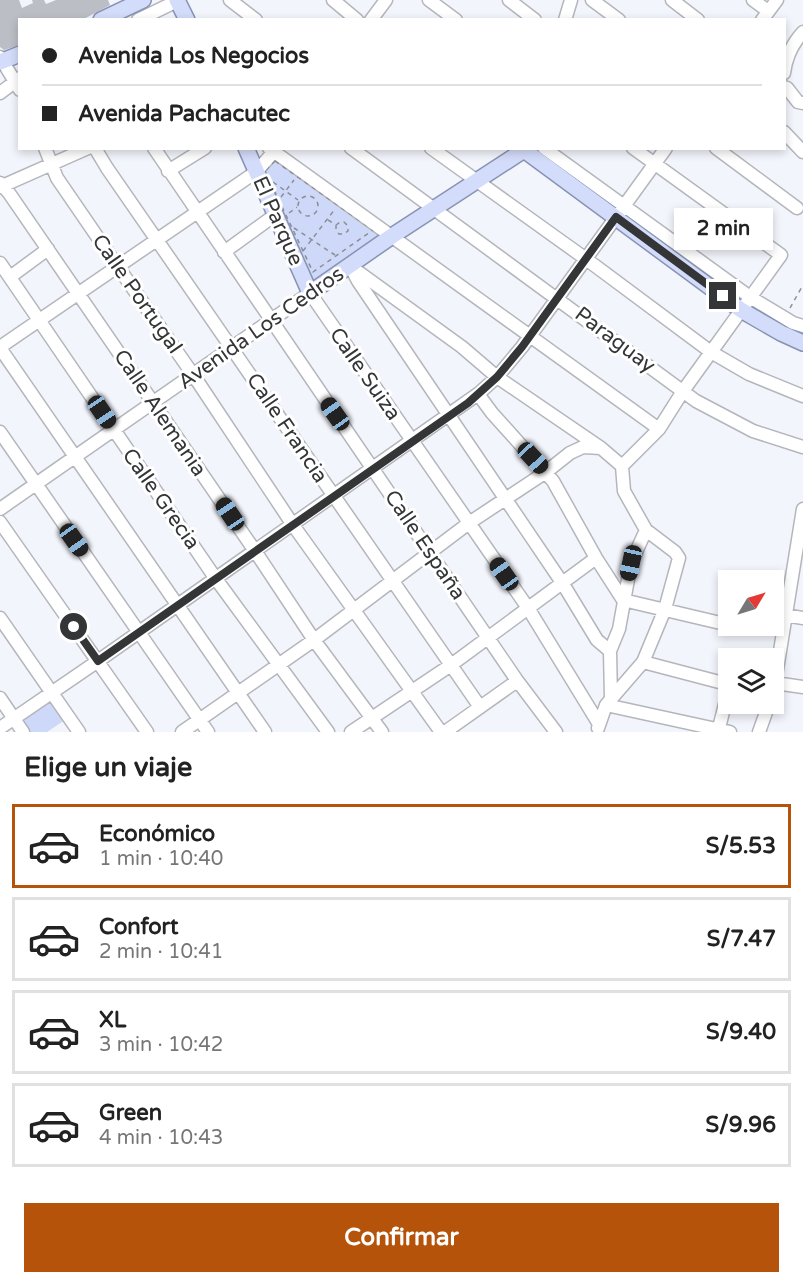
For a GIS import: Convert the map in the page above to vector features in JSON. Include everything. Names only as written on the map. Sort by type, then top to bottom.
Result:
[{"type":"main road","points":[[105,18],[144,0]]},
{"type":"main road","points":[[178,0],[186,18]]},
{"type":"main road","points":[[1,60],[18,55]]},
{"type":"main road","name":"El Parque","points":[[247,150],[262,175],[275,215],[310,294]]},
{"type":"main road","name":"Avenida Los Cedros","points":[[310,294],[392,236],[522,150]]},
{"type":"main road","points":[[526,150],[620,212],[746,303],[782,333],[803,343]]},
{"type":"street","points":[[142,18],[178,0]]},
{"type":"street","points":[[230,0],[253,18]]},
{"type":"street","points":[[333,0],[355,18]]},
{"type":"street","points":[[372,18],[386,0]]},
{"type":"street","points":[[429,0],[453,18]]},
{"type":"street","points":[[509,0],[533,18]]},
{"type":"street","points":[[566,18],[571,0]]},
{"type":"street","points":[[592,0],[616,18]]},
{"type":"street","points":[[672,0],[696,18]]},
{"type":"street","points":[[753,0],[765,15],[777,0]]},
{"type":"street","points":[[786,60],[789,51],[803,32]]},
{"type":"street","points":[[0,93],[18,83],[1,60]]},
{"type":"street","points":[[786,88],[798,102],[803,103]]},
{"type":"street","points":[[786,134],[803,152]]},
{"type":"street","name":"Calle Portugal","points":[[46,150],[57,178],[194,376],[293,525],[443,732]]},
{"type":"street","points":[[1,185],[83,150]]},
{"type":"street","name":"Calle Francia","points":[[96,150],[333,497],[480,707]]},
{"type":"street","name":"Calle España","points":[[155,150],[517,681],[556,732]]},
{"type":"street","points":[[168,171],[202,150]]},
{"type":"street","points":[[265,732],[0,348],[196,213],[262,175],[273,150],[659,429]]},
{"type":"street","name":"Paraguay","points":[[354,150],[696,401],[753,431],[803,447]]},
{"type":"street","points":[[434,150],[711,352],[749,374],[803,396]]},
{"type":"street","points":[[546,150],[620,212]]},
{"type":"street","points":[[622,466],[659,429],[683,391],[781,255],[636,150]]},
{"type":"street","points":[[0,728],[478,394],[497,377],[530,336],[664,150]]},
{"type":"street","points":[[719,150],[797,208]]},
{"type":"street","name":"Calle Alemania","points":[[1,185],[154,403],[314,640],[382,732]]},
{"type":"street","points":[[224,252],[275,215]]},
{"type":"street","points":[[10,277],[48,249]]},
{"type":"street","name":"Calle Grecia","points":[[0,263],[216,579],[328,732]]},
{"type":"street","points":[[350,266],[462,347],[497,377],[601,448],[622,466],[624,491],[646,530],[675,552],[679,558],[665,609],[643,663],[608,702]]},
{"type":"street","points":[[350,266],[447,416],[563,584],[597,640],[610,651]]},
{"type":"street","name":"Avenida Los Cedros","points":[[0,509],[310,294]]},
{"type":"street","name":"Calle Suiza","points":[[310,294],[528,608],[598,728]]},
{"type":"street","points":[[746,303],[803,326]]},
{"type":"street","points":[[478,394],[492,413],[553,481],[596,558],[623,600],[718,622]]},
{"type":"street","points":[[0,432],[207,732]]},
{"type":"street","points":[[182,732],[314,640],[469,523],[546,472],[570,453],[583,447],[601,448]]},
{"type":"street","points":[[780,648],[785,615],[798,566],[803,510]]},
{"type":"street","points":[[0,522],[147,732]]},
{"type":"street","points":[[598,728],[608,702],[610,651],[619,629],[631,563],[646,530]]},
{"type":"street","points":[[351,732],[451,665],[596,558]]},
{"type":"street","points":[[785,615],[803,618]]},
{"type":"street","points":[[0,618],[79,732]]},
{"type":"street","points":[[608,702],[722,731],[727,686],[723,683],[643,663]]},
{"type":"street","points":[[443,732],[517,681]]},
{"type":"street","points":[[784,686],[803,687]]},
{"type":"street","points":[[0,698],[23,732]]},
{"type":"street","points":[[759,732],[765,714]]},
{"type":"path","points":[[275,161],[373,230],[313,272],[279,199],[262,175],[275,161]]},
{"type":"path","points":[[262,175],[299,201]]},
{"type":"path","points":[[279,199],[297,177]]},
{"type":"path","points":[[306,196],[313,198],[317,203],[316,211],[311,216],[303,215],[298,210],[299,201],[306,196]]},
{"type":"path","points":[[303,252],[338,206]]},
{"type":"path","points":[[328,219],[336,225],[339,234],[348,231],[348,226],[344,222],[336,225]]},
{"type":"path","points":[[291,225],[336,256]]},
{"type":"path","points":[[784,318],[803,285]]},
{"type":"shaded area","points":[[276,156],[386,236],[313,286],[264,169]]},
{"type":"shaded area","points":[[51,699],[65,720],[47,732],[29,732],[20,719]]},
{"type":"building","points":[[0,0],[19,0],[22,8],[33,3],[32,0],[44,0],[46,4],[56,0],[108,0],[110,5],[86,18],[18,18],[18,46],[4,50],[0,47]]},
{"type":"route","points":[[74,627],[98,661],[468,403],[497,377],[522,347],[616,217],[723,296]]}]
